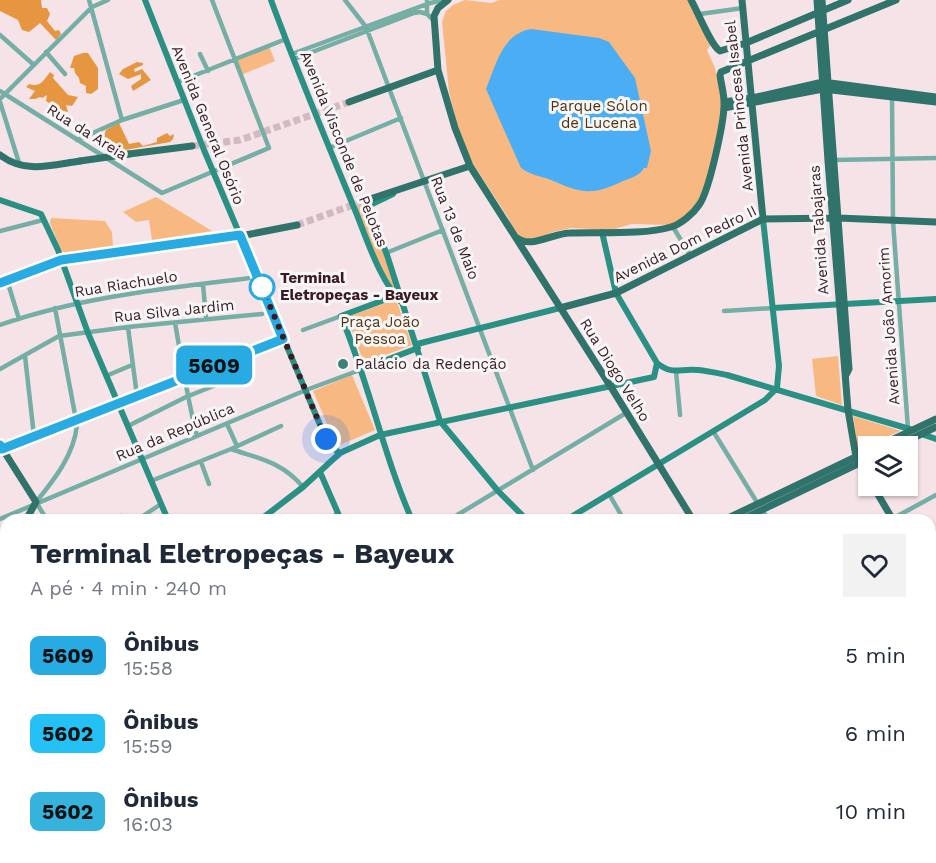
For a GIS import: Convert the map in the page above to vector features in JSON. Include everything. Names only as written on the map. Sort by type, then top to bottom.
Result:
[{"type":"main road","name":"Avenida Visconde de Pelotas","points":[[271,0],[329,148],[375,256],[395,296],[403,304]]},
{"type":"main road","points":[[448,0],[438,8],[434,21],[438,70],[455,128],[470,166],[369,202],[369,208],[386,253],[440,421],[498,491],[521,514]]},
{"type":"main road","points":[[691,0],[716,49],[723,51],[848,0]]},
{"type":"main road","name":"Avenida Princesa Isabel","points":[[742,0],[779,366],[777,388]]},
{"type":"main road","points":[[818,0],[821,11]]},
{"type":"main road","points":[[822,0],[826,86]]},
{"type":"main road","points":[[513,234],[526,242],[565,233],[656,230],[673,227],[688,216],[702,200],[713,163],[724,105],[720,75],[724,69],[896,0]]},
{"type":"main road","name":"Avenida General Osório","points":[[147,1],[184,100],[283,339],[329,445],[340,453]]},
{"type":"main road","points":[[349,102],[438,70]]},
{"type":"main road","points":[[724,105],[826,86],[936,97]]},
{"type":"main road","name":"Avenida Tabajaras","points":[[826,86],[834,160],[835,218]]},
{"type":"main road","name":"Avenida Tabajaras","points":[[826,86],[842,305],[843,369],[846,375],[848,410],[858,460]]},
{"type":"main road","points":[[892,94],[936,102]]},
{"type":"main road","points":[[0,154],[23,166],[192,146]]},
{"type":"main road","name":"Rua Diogo Velho","points":[[470,166],[689,514]]},
{"type":"main road","points":[[0,200],[42,217],[61,260],[88,333],[165,514]]},
{"type":"main road","name":"Avenida Dom Pedro II","points":[[417,346],[616,293],[763,219],[835,218],[936,222]]},
{"type":"main road","points":[[4,281],[61,260],[297,225]]},
{"type":"main road","points":[[602,232],[616,293],[657,363],[670,372],[698,370],[727,375],[777,388],[910,430]]},
{"type":"main road","points":[[395,296],[341,316],[380,435],[410,514]]},
{"type":"main road","points":[[773,308],[936,299]]},
{"type":"main road","points":[[118,404],[283,339]]},
{"type":"main road","points":[[360,370],[417,346]]},
{"type":"main road","points":[[268,514],[303,487],[340,453],[380,435],[654,377],[657,363]]},
{"type":"main road","points":[[576,514],[765,400],[777,388]]},
{"type":"main road","points":[[898,436],[936,419]]},
{"type":"main road","points":[[917,436],[936,427]]},
{"type":"main road","points":[[921,434],[936,439]]},
{"type":"main road","points":[[1,448],[36,502],[29,514]]},
{"type":"main road","points":[[741,514],[858,460]]},
{"type":"main road","points":[[320,472],[338,513]]},
{"type":"main road","points":[[879,496],[889,514]]},
{"type":"main road","points":[[750,514],[760,507]]},
{"type":"street","points":[[89,0],[122,120]]},
{"type":"street","points":[[23,166],[0,100],[2,93],[34,65],[92,7],[108,0]]},
{"type":"street","points":[[212,0],[269,148],[214,171]]},
{"type":"street","name":"Rua 13 de Maio","points":[[345,0],[367,29],[533,470]]},
{"type":"street","points":[[367,29],[427,2],[442,0]]},
{"type":"street","points":[[427,2],[427,14]]},
{"type":"street","points":[[700,14],[743,8]]},
{"type":"street","points":[[293,56],[414,13],[427,14],[434,21]]},
{"type":"street","points":[[0,35],[34,65]]},
{"type":"street","points":[[178,82],[286,39]]},
{"type":"street","points":[[46,52],[65,74]]},
{"type":"street","points":[[200,54],[208,70]]},
{"type":"street","name":"Rua da Areia","points":[[2,93],[162,193],[214,171]]},
{"type":"street","name":"Avenida João Amorim","points":[[892,94],[893,221],[910,430]]},
{"type":"street","points":[[77,140],[122,120],[184,100]]},
{"type":"street","points":[[329,148],[401,118]]},
{"type":"street","points":[[834,160],[936,158]]},
{"type":"street","points":[[0,231],[42,217]]},
{"type":"street","points":[[673,227],[690,255]]},
{"type":"street","points":[[386,253],[443,230]]},
{"type":"street","name":"Rua Riachuelo","points":[[0,325],[76,304],[258,277]]},
{"type":"street","points":[[4,281],[19,319]]},
{"type":"street","points":[[203,284],[206,319]]},
{"type":"street","points":[[43,514],[36,502],[68,457],[75,439],[77,420],[55,308]]},
{"type":"street","points":[[723,310],[773,308]]},
{"type":"street","name":"Rua Silva Jardim","points":[[60,336],[262,314]]},
{"type":"street","points":[[303,330],[341,316]]},
{"type":"street","points":[[175,323],[185,376],[186,397],[197,436]]},
{"type":"street","points":[[128,327],[137,396]]},
{"type":"street","points":[[0,369],[60,336]]},
{"type":"street","points":[[25,356],[34,436]]},
{"type":"street","points":[[128,426],[186,397],[236,377],[238,374],[235,357]]},
{"type":"street","points":[[106,376],[132,365]]},
{"type":"street","name":"Rua da República","points":[[14,514],[36,502],[306,390],[360,370]]},
{"type":"street","points":[[676,371],[680,415]]},
{"type":"street","points":[[1,448],[118,404]]},
{"type":"street","points":[[459,514],[626,413]]},
{"type":"street","points":[[227,424],[237,446]]},
{"type":"street","points":[[151,481],[201,462],[281,426]]},
{"type":"street","points":[[713,431],[765,514]]},
{"type":"street","points":[[231,449],[279,466],[291,473],[303,487]]},
{"type":"street","points":[[201,462],[209,484]]},
{"type":"street","points":[[609,494],[621,514]]},
{"type":"street","points":[[903,514],[936,495]]},
{"type":"street","points":[[146,514],[161,504]]},
{"type":"green space","name":"Parque Sólon de Lucena","points":[[465,0],[491,3],[500,0],[689,0],[710,46],[707,50],[715,68],[723,106],[710,173],[698,205],[679,221],[669,225],[632,224],[611,230],[571,228],[537,239],[524,238],[516,234],[470,159],[459,132],[449,92],[442,22],[446,11]]},
{"type":"green space","points":[[269,46],[275,61],[241,75],[234,60]]},
{"type":"green space","points":[[156,197],[212,231],[152,240],[149,220],[136,222],[123,212]]},
{"type":"green space","points":[[368,202],[398,289],[390,289],[354,208]]},
{"type":"green space","points":[[51,218],[105,221],[112,232],[113,247],[66,254],[61,250],[50,223]]},
{"type":"green space","name":"Praça João Pessoa","points":[[396,299],[412,345],[364,363],[347,317]]},
{"type":"green space","points":[[838,356],[842,405],[816,396],[812,359]]},
{"type":"green space","points":[[352,375],[375,430],[340,445],[335,442],[313,391]]},
{"type":"green space","points":[[853,416],[901,431],[888,436],[858,436],[858,448]]},
{"type":"shaded area","points":[[0,0],[41,0],[42,8],[47,8],[50,14],[47,21],[55,31],[59,30],[61,34],[56,40],[40,23],[29,32],[22,30],[18,20],[0,11]]},
{"type":"shaded area","points":[[88,53],[98,68],[98,89],[91,94],[86,93],[86,86],[80,83],[74,68],[70,68],[74,56]]},
{"type":"shaded area","points":[[137,62],[143,65],[134,69],[135,72],[142,69],[151,80],[133,91],[131,86],[141,79],[141,74],[128,79],[119,74],[123,69]]},
{"type":"shaded area","points":[[50,72],[68,95],[78,97],[72,106],[66,105],[68,112],[58,110],[54,113],[54,106],[46,101],[47,95],[42,98],[29,99],[35,91],[26,87],[29,84],[39,84]]},
{"type":"shaded area","points":[[119,123],[129,144],[139,142],[143,146],[157,142],[157,138],[167,133],[170,136],[174,134],[173,139],[170,142],[114,152],[103,138],[106,130]]},
{"type":"water","points":[[531,29],[599,38],[609,42],[635,78],[651,151],[647,168],[634,177],[611,186],[586,191],[570,188],[521,168],[486,89],[501,52],[507,44],[521,32]]},
{"type":"tunnel","points":[[192,146],[240,140],[349,102]]},
{"type":"tunnel","points":[[297,225],[367,200]]},
{"type":"bus line","name":"5609","points":[[0,283],[61,260],[240,235],[283,339],[2,449],[0,445]]},
{"type":"place","name":"Terminal Eletropeças - Bayeux","points":[[262,287]]},
{"type":"place","name":"Palácio da Redenção","points":[[343,364]]},
{"type":"route","points":[[262,287],[326,439]]}]
